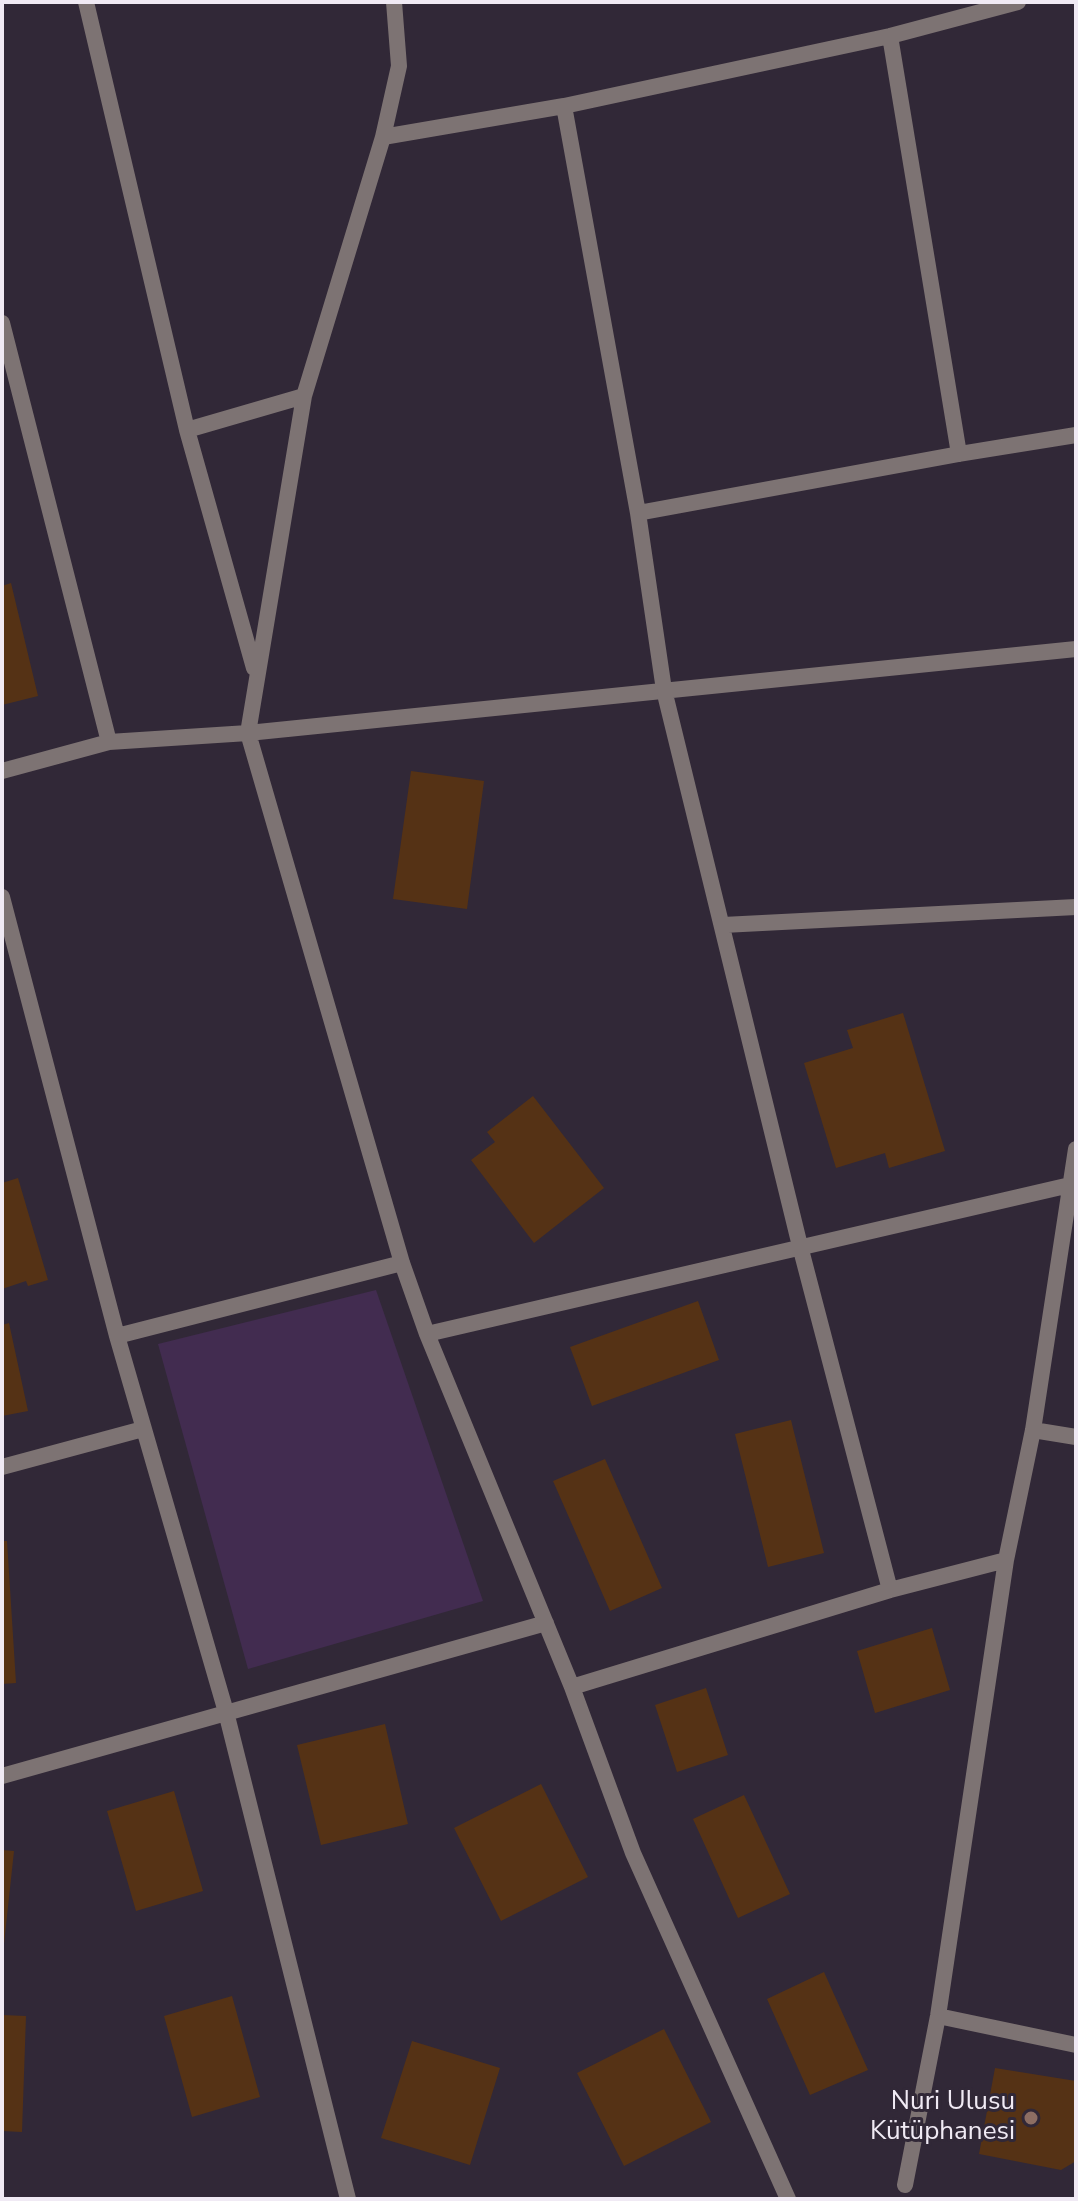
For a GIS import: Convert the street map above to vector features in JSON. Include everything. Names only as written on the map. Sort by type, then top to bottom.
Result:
[{"type":"street","points":[[86,2],[187,430],[256,673]]},
{"type":"street","points":[[394,2],[399,66],[383,137],[304,396],[248,733],[402,1263],[427,1334],[572,1687],[633,1853],[788,2199]]},
{"type":"street","points":[[383,137],[564,106],[890,36],[1011,3]]},
{"type":"street","points":[[890,36],[959,454]]},
{"type":"street","points":[[564,106],[638,513],[664,690],[800,1246],[890,1590]]},
{"type":"street","points":[[2,323],[109,742]]},
{"type":"street","points":[[187,430],[304,396]]},
{"type":"street","points":[[638,513],[1076,435]]},
{"type":"street","points":[[2,771],[109,742],[248,733],[1076,649]]},
{"type":"street","points":[[2,897],[117,1336],[226,1712],[348,2199]]},
{"type":"street","points":[[723,925],[1076,907]]},
{"type":"street","points":[[905,2185],[938,2016],[1006,1560],[1033,1430],[1076,1149]]},
{"type":"street","points":[[427,1334],[1070,1185]]},
{"type":"street","points":[[117,1336],[402,1263]]},
{"type":"street","points":[[2,1467],[143,1429]]},
{"type":"street","points":[[1033,1430],[1076,1437]]},
{"type":"street","points":[[572,1687],[890,1590],[1006,1560]]},
{"type":"street","points":[[2,1776],[546,1623]]},
{"type":"street","points":[[938,2016],[1076,2045]]},
{"type":"shaded area","points":[[376,1290],[483,1601],[248,1669],[158,1344]]},
{"type":"building","points":[[11,583],[38,696],[2,705],[2,586]]},
{"type":"building","points":[[411,771],[484,781],[467,909],[393,899]]},
{"type":"building","points":[[903,1013],[945,1151],[889,1168],[885,1153],[836,1168],[804,1063],[853,1048],[847,1030]]},
{"type":"building","points":[[533,1096],[604,1188],[534,1243],[471,1160],[495,1142],[487,1132]]},
{"type":"building","points":[[18,1178],[48,1280],[28,1286],[26,1281],[2,1289],[2,1183]]},
{"type":"building","points":[[698,1301],[719,1360],[592,1406],[570,1347]]},
{"type":"building","points":[[9,1323],[28,1411],[2,1416],[2,1325]]},
{"type":"building","points":[[791,1420],[824,1553],[768,1567],[735,1434]]},
{"type":"building","points":[[605,1459],[662,1588],[610,1611],[553,1481]]},
{"type":"building","points":[[2,1541],[7,1541],[16,1683],[2,1684]]},
{"type":"building","points":[[932,1628],[950,1690],[875,1713],[857,1651]]},
{"type":"building","points":[[706,1688],[728,1755],[677,1772],[655,1705]]},
{"type":"building","points":[[385,1724],[408,1824],[321,1845],[297,1745]]},
{"type":"building","points":[[541,1784],[588,1877],[501,1921],[454,1828]]},
{"type":"building","points":[[174,1791],[203,1891],[136,1911],[107,1811]]},
{"type":"building","points":[[744,1795],[790,1894],[738,1918],[693,1819]]},
{"type":"building","points":[[2,1850],[14,1851],[4,1944],[2,1944]]},
{"type":"building","points":[[824,1972],[868,2070],[810,2095],[767,1999]]},
{"type":"building","points":[[232,1996],[260,2097],[192,2117],[164,2016]]},
{"type":"building","points":[[2,2015],[26,2016],[22,2132],[2,2131]]},
{"type":"building","points":[[664,2029],[711,2122],[624,2166],[577,2073]]},
{"type":"building","points":[[412,2041],[500,2068],[470,2165],[381,2138]]},
{"type":"building","name":"Nuri Ulusu Kütüphanesi","points":[[995,2068],[1076,2081],[1076,2161],[1061,2170],[979,2154]]},
{"type":"place","name":"Nuri Ulusu Kütüphanesi","points":[[1031,2118]]}]
